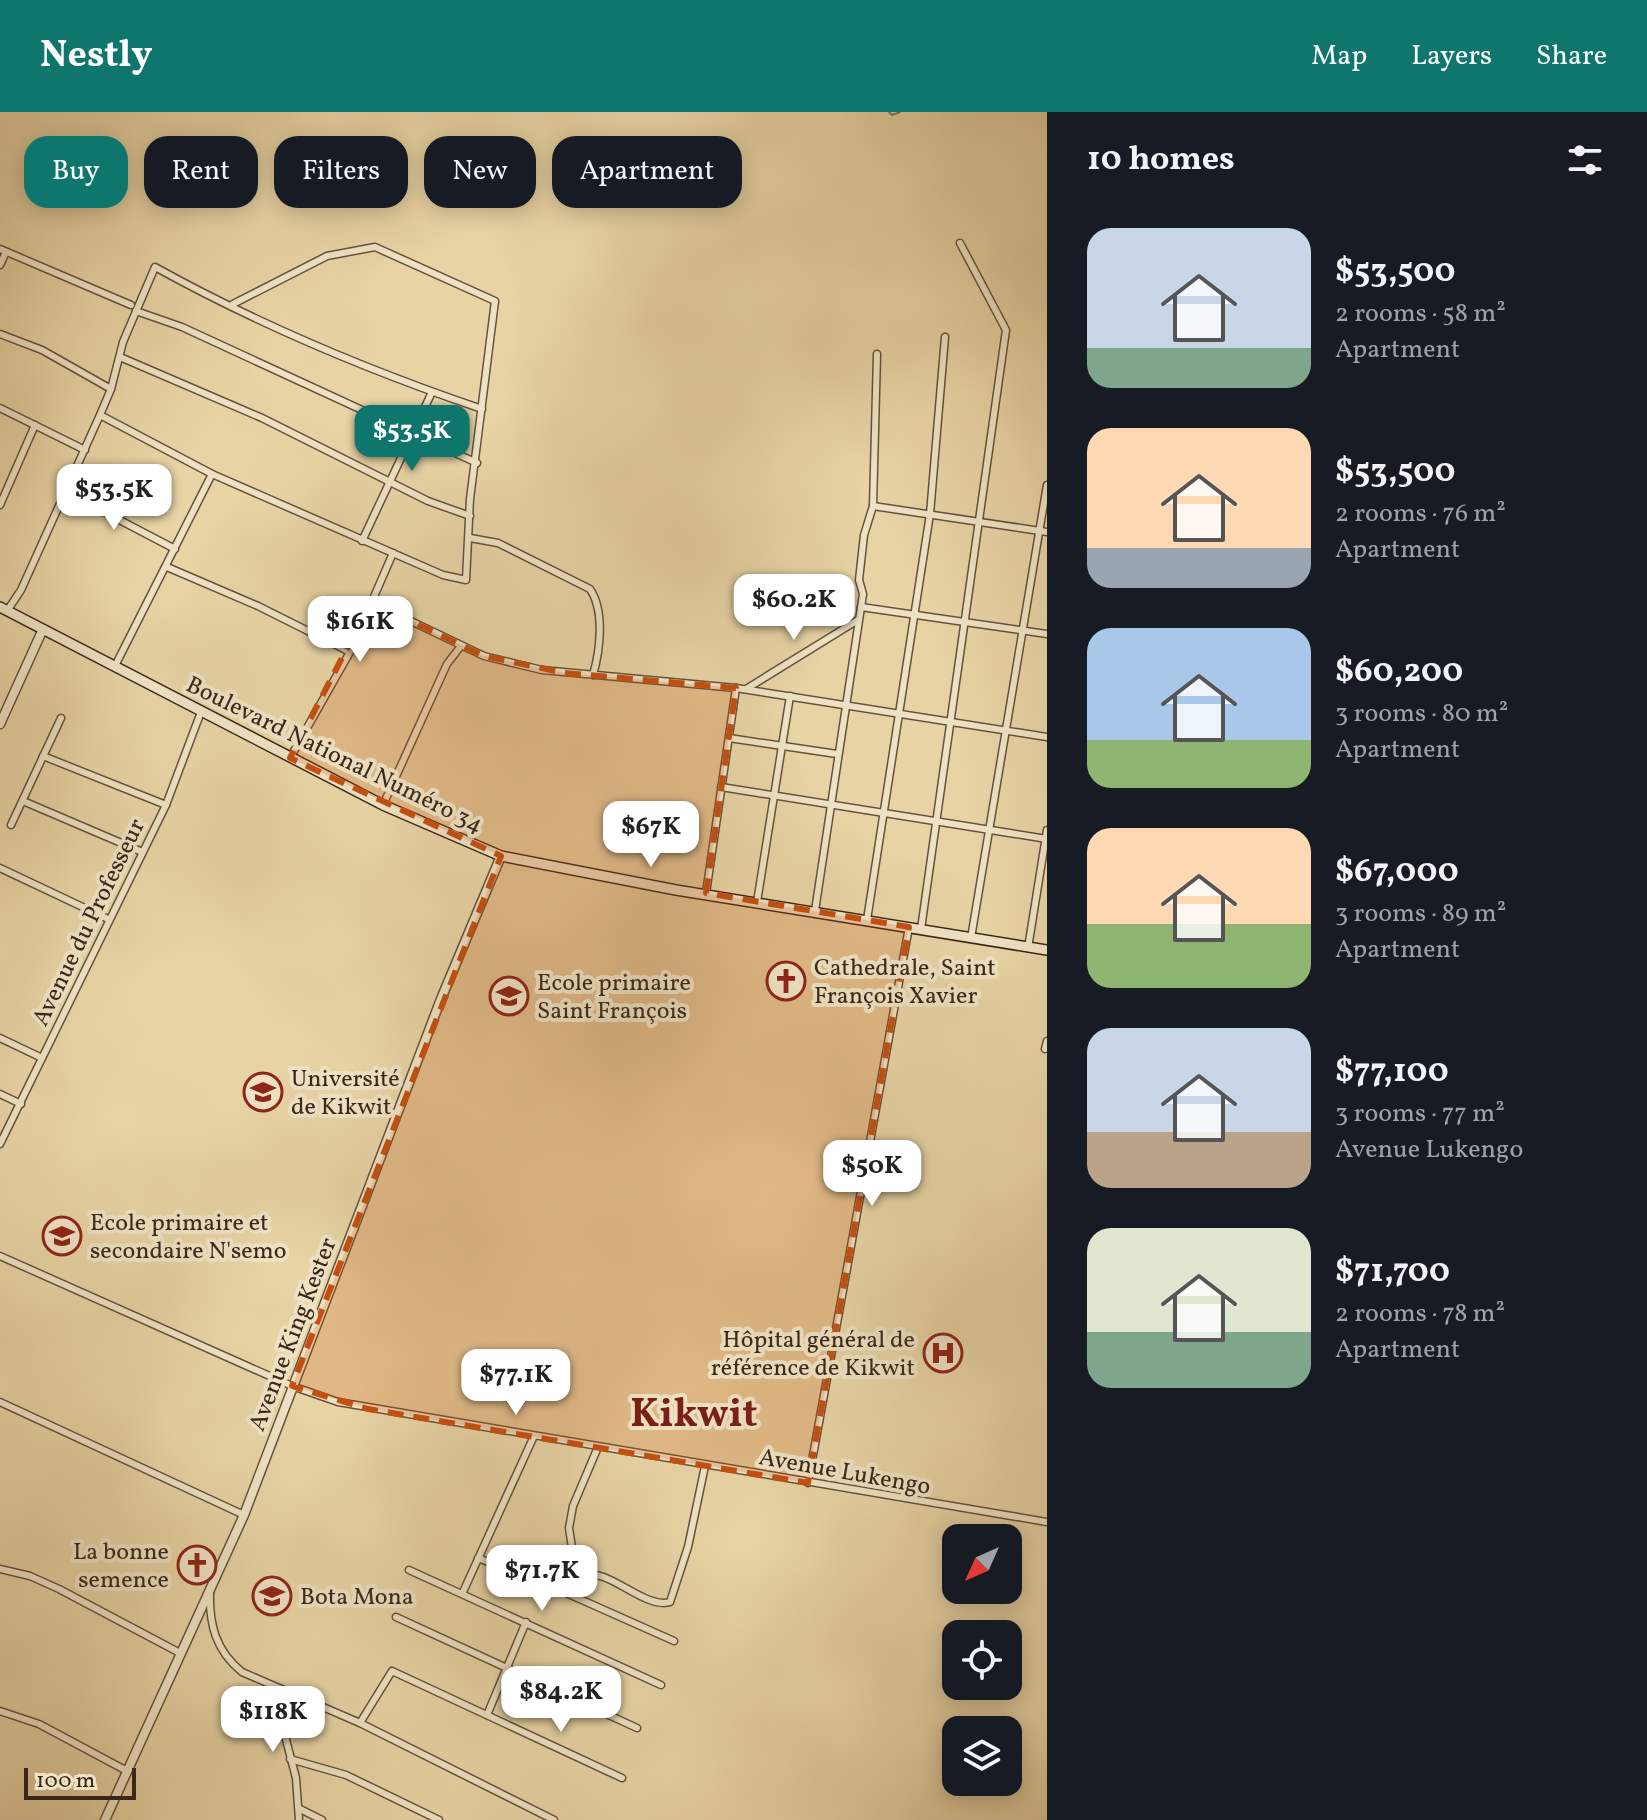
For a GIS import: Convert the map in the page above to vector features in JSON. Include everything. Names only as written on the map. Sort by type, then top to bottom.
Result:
[{"type":"main road","name":"Boulevard National Numéro 34","points":[[4,609],[383,805],[501,856],[540,866],[1047,950]]},
{"type":"street","points":[[921,929],[1006,330],[960,243]]},
{"type":"street","points":[[100,415],[212,474],[443,575],[466,580],[470,516],[495,301],[427,273],[392,252],[375,247],[327,256],[233,304]]},
{"type":"street","points":[[0,265],[3,250],[182,327],[477,463]]},
{"type":"street","points":[[4,609],[21,590],[85,450],[111,389],[133,308],[155,267],[201,292],[392,378],[482,409]]},
{"type":"street","points":[[0,334],[42,350],[111,389]]},
{"type":"street","points":[[867,920],[930,514],[945,337]]},
{"type":"street","points":[[815,911],[844,703],[861,607],[859,580],[864,535],[873,506],[877,354]]},
{"type":"street","points":[[120,357],[262,418],[428,501],[470,516]]},
{"type":"street","points":[[362,541],[432,392]]},
{"type":"street","points":[[0,408],[85,450]]},
{"type":"street","points":[[0,505],[35,425]]},
{"type":"street","points":[[115,666],[212,474]]},
{"type":"street","points":[[971,938],[991,831],[1020,630],[1047,485]]},
{"type":"street","points":[[66,492],[175,549]]},
{"type":"street","points":[[873,506],[1047,532]]},
{"type":"street","points":[[470,538],[498,543],[590,589],[597,606],[599,644],[593,675]]},
{"type":"street","points":[[290,758],[350,652],[393,553]]},
{"type":"street","points":[[167,567],[258,606],[350,652]]},
{"type":"street","points":[[371,602],[484,656],[542,670],[746,689],[1047,737]]},
{"type":"street","points":[[861,607],[1047,634]]},
{"type":"street","points":[[746,689],[858,620]]},
{"type":"street","points":[[0,724],[43,629]]},
{"type":"street","points":[[383,805],[447,664],[461,646]]},
{"type":"street","points":[[706,893],[736,688]]},
{"type":"street","points":[[757,902],[790,696]]},
{"type":"street","name":"Avenue du Professeur","points":[[0,1144],[140,851],[166,805],[201,712]]},
{"type":"street","points":[[11,825],[61,718]]},
{"type":"street","points":[[729,738],[837,754]]},
{"type":"street","points":[[43,756],[166,805]]},
{"type":"street","points":[[721,787],[830,807],[1046,839]]},
{"type":"street","points":[[23,801],[140,851]]},
{"type":"street","points":[[1028,948],[1047,830]]},
{"type":"street","name":"Avenue King Kester","points":[[105,1820],[244,1515],[501,856]]},
{"type":"street","points":[[0,868],[108,919]]},
{"type":"street","points":[[808,1483],[909,927]]},
{"type":"street","points":[[0,1038],[42,1058]]},
{"type":"street","points":[[0,1094],[21,1104]]},
{"type":"street","name":"Avenue Lukengo","points":[[0,1256],[292,1386],[368,1409],[1047,1522]]},
{"type":"street","points":[[0,1402],[244,1515]]},
{"type":"street","points":[[463,1592],[534,1436]]},
{"type":"street","points":[[579,1598],[569,1528],[573,1506],[598,1447]]},
{"type":"street","points":[[578,1586],[583,1577],[596,1574],[655,1602],[670,1602],[688,1547],[705,1466]]},
{"type":"street","points":[[478,1558],[579,1598],[674,1641]]},
{"type":"street","points":[[0,1569],[30,1576],[59,1589],[180,1653]]},
{"type":"street","points":[[409,1570],[463,1592],[661,1685]]},
{"type":"street","points":[[210,1589],[209,1615],[220,1647],[242,1672],[360,1723],[554,1820]]},
{"type":"street","points":[[396,1617],[637,1728]]},
{"type":"street","points":[[487,1715],[526,1622]]},
{"type":"street","points":[[360,1723],[392,1671],[622,1778]]},
{"type":"street","points":[[272,1686],[290,1759],[300,1809],[299,1820]]},
{"type":"street","points":[[0,1711],[39,1724],[127,1771]]},
{"type":"street","points":[[290,1759],[346,1775],[439,1820]]},
{"type":"street","points":[[300,1809],[322,1820]]},
{"type":"highlighted area","points":[[371,602],[484,656],[565,673],[736,688],[706,893],[909,927],[808,1483],[368,1409],[292,1386],[501,856],[290,758]]},
{"type":"waterway","points":[[889,112],[892,115],[900,112]]},
{"type":"place","name":"Cathedrale, Saint François Xavier","points":[[786,981]]},
{"type":"place","name":"Ecole primaire Saint François","points":[[509,996]]},
{"type":"place","name":"Université de Kikwit","points":[[263,1092]]},
{"type":"place","name":"Ecole primaire et secondaire N'semo","points":[[62,1236]]},
{"type":"place","name":"Hôpital général de référence de Kikwit","points":[[943,1353]]},
{"type":"place","name":"La bonne semence","points":[[197,1565]]},
{"type":"place","name":"Bota Mona","points":[[272,1596]]},
{"type":"district","name":"Kikwit","points":[[694,1412]]}]
